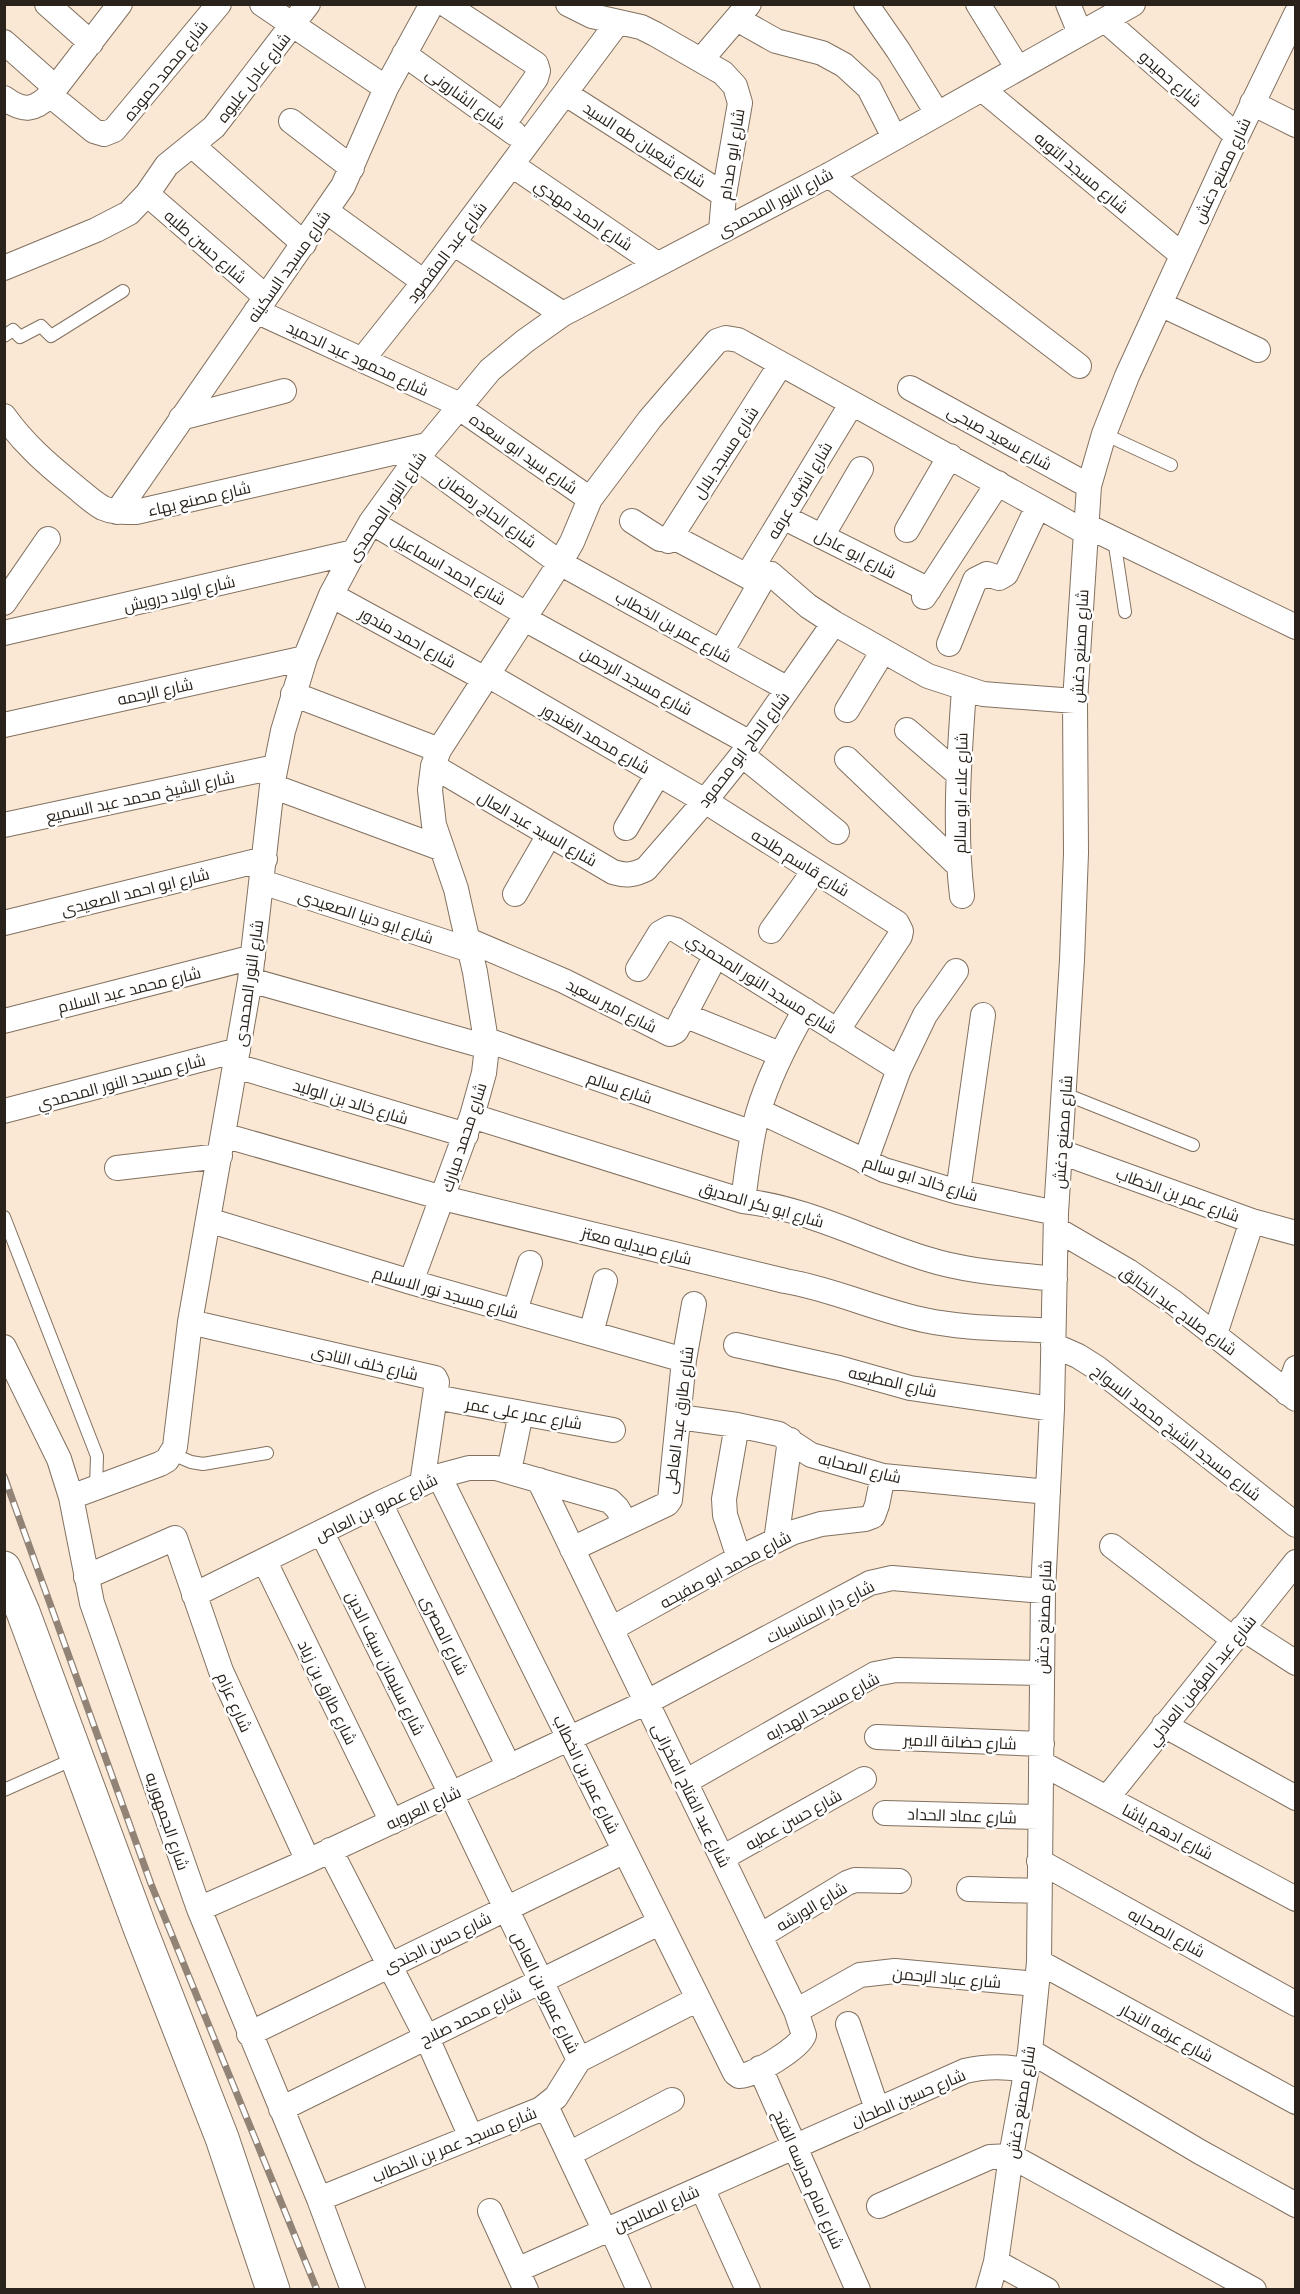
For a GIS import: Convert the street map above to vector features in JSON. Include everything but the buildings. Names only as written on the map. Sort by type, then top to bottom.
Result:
[{"type":"main road","points":[[4,1568],[23,1612],[140,1928],[222,2138],[273,2289]]},
{"type":"street","points":[[47,4],[91,43]]},
{"type":"street","points":[[5,99],[16,107],[29,108],[41,104],[53,92],[120,4]]},
{"type":"street","name":"شارع محمد حموده","points":[[53,92],[98,133],[109,133],[122,123],[219,4]]},
{"type":"street","points":[[262,4],[386,88]]},
{"type":"street","name":"شارع عادل عليوه","points":[[4,268],[129,213],[147,194],[167,165],[214,127],[308,4]]},
{"type":"street","name":"شارع مسجد السكينه","points":[[117,512],[327,211],[352,168],[386,88],[432,4]]},
{"type":"street","points":[[446,4],[536,64],[538,71],[536,78],[503,125]]},
{"type":"street","points":[[866,4],[937,113]]},
{"type":"street","points":[[978,4],[1017,68]]},
{"type":"street","points":[[1068,4],[1080,33]]},
{"type":"street","name":"شارع النور المحمدى","points":[[172,1454],[175,1447],[190,1322],[252,969],[274,777],[293,694],[305,658],[331,595],[371,522],[422,451],[490,370],[563,314],[829,175],[1132,4]]},
{"type":"street","name":"شارع ابو صدام","points":[[569,5],[592,16],[641,27],[723,73],[735,86],[740,103],[724,195],[721,230]]},
{"type":"street","points":[[701,60],[742,12],[776,41],[814,50],[844,64],[869,88],[894,137]]},
{"type":"street","name":"شارع مصنع دغش","points":[[988,2289],[996,2262],[1011,2156],[1028,2061],[1038,1973],[1043,1591],[1052,1408],[1056,1221],[1065,1094],[1076,853],[1075,701],[1089,486],[1104,434],[1127,376],[1237,136],[1296,14]]},
{"type":"street","name":"شارع حميدو","points":[[1105,20],[1237,136]]},
{"type":"street","name":"شارع عبد المقصود","points":[[362,360],[424,282],[618,22]]},
{"type":"street","points":[[4,42],[53,92]]},
{"type":"street","name":"شارع الشارونى","points":[[404,54],[529,143]]},
{"type":"street","name":"شارع مسجد التوبه","points":[[982,89],[1182,255]]},
{"type":"street","name":"شارع شعبان طه السيد","points":[[566,94],[724,195]]},
{"type":"street","points":[[1252,104],[1296,125]]},
{"type":"street","points":[[291,121],[352,168]]},
{"type":"street","points":[[193,146],[303,244]]},
{"type":"street","name":"شارع احمد مهدي","points":[[512,165],[657,264]]},
{"type":"street","points":[[829,175],[1079,366]]},
{"type":"street","name":"شارع حسن طلبه","points":[[147,194],[261,304]]},
{"type":"street","points":[[327,211],[424,282]]},
{"type":"street","points":[[453,243],[563,314]]},
{"type":"street","name":"شارع محمود عبد الحميد","points":[[261,304],[362,360],[459,406]]},
{"type":"street","points":[[1160,304],[1258,350]]},
{"type":"street","points":[[436,758],[560,563],[572,542],[590,499],[650,419],[717,341],[726,338],[738,340],[1038,506],[1114,539],[1296,627]]},
{"type":"street","name":"شارع مسجد بلال","points":[[668,541],[781,364]]},
{"type":"street","name":"شارع سعيد صبحى","points":[[910,388],[1089,486]]},
{"type":"street","points":[[181,418],[284,391]]},
{"type":"street","name":"شارع اشرف عرفه","points":[[721,652],[783,517],[852,403]]},
{"type":"street","name":"شارع سيد ابو سعده","points":[[459,406],[590,499]]},
{"type":"street","points":[[4,416],[42,460],[93,501],[117,512]]},
{"type":"street","name":"شارع مصنع بهاء","points":[[117,512],[136,512],[422,451]]},
{"type":"street","name":"شارع الحاج رمضان","points":[[422,451],[560,563]]},
{"type":"street","points":[[908,530],[950,456]]},
{"type":"street","points":[[822,536],[861,469]]},
{"type":"street","name":"شارع ابو عادل","points":[[783,517],[926,594],[998,483]]},
{"type":"street","points":[[949,644],[975,580],[987,574],[999,578],[1006,574],[1038,506]]},
{"type":"street","points":[[632,521],[660,539],[679,540],[753,580],[771,574],[808,606],[834,623],[928,676],[983,694],[1075,701]]},
{"type":"street","name":"شارع احمد اسماعيل","points":[[371,522],[525,616]]},
{"type":"street","points":[[4,603],[48,539]]},
{"type":"street","name":"شارع اولاد درويش","points":[[4,633],[354,552]]},
{"type":"street","name":"شارع عمر بن الخطاب","points":[[560,563],[788,689]]},
{"type":"street","name":"شارع احمد مندور","points":[[331,595],[486,677]]},
{"type":"street","name":"شارع مسجد الرحمن","points":[[525,616],[746,749],[837,832]]},
{"type":"street","name":"شارع الحاج ابو محمود","points":[[646,869],[746,749],[834,623]]},
{"type":"street","points":[[847,710],[883,651]]},
{"type":"street","name":"شارع الرحمه","points":[[4,725],[305,658]]},
{"type":"street","name":"شارع محمد الغندور","points":[[486,677],[705,801]]},
{"type":"street","name":"شارع علاء ابو سالم","points":[[962,896],[956,827],[957,773],[964,689]]},
{"type":"street","name":"شارع السيد عبد العال","points":[[293,694],[436,758],[549,835],[613,872],[624,875],[636,874],[646,869]]},
{"type":"street","points":[[907,730],[957,773]]},
{"type":"street","name":"شارع محمد مبارك","points":[[411,1282],[469,1126],[484,1073],[487,1043],[456,889],[440,848],[431,806],[436,758]]},
{"type":"street","points":[[847,759],[959,866]]},
{"type":"street","points":[[626,828],[658,774]]},
{"type":"street","points":[[274,777],[440,848]]},
{"type":"street","name":"شارع الشيخ محمد عبد السميع","points":[[4,825],[274,777]]},
{"type":"street","name":"شارع قاسم طلحه","points":[[705,801],[897,923],[901,931],[900,936],[837,1031]]},
{"type":"street","points":[[515,894],[549,835]]},
{"type":"street","name":"شارع ابو احمد الصعيدى","points":[[4,923],[264,870]]},
{"type":"street","name":"شارع ابو دنيا الصعيدى","points":[[264,870],[469,945]]},
{"type":"street","points":[[771,931],[814,871]]},
{"type":"street","name":"شارع مسجد النور المحمدي","points":[[638,969],[660,933],[669,928],[676,930],[898,1069]]},
{"type":"street","name":"شارع امير سعيد","points":[[469,945],[564,981],[670,1034],[676,1031],[716,955]]},
{"type":"street","name":"شارع محمد عبد السلام","points":[[4,1021],[252,969]]},
{"type":"street","name":"شارع سالم","points":[[252,969],[487,1043],[756,1122]]},
{"type":"street","points":[[865,1162],[898,1069],[925,1015],[956,971]]},
{"type":"street","points":[[742,1201],[756,1122],[780,1054],[805,1010]]},
{"type":"street","points":[[684,1015],[780,1054]]},
{"type":"street","points":[[958,1192],[983,1015]]},
{"type":"street","name":"شارع مسجد النور المحمدي","points":[[4,1111],[237,1058]]},
{"type":"street","name":"شارع خالد بن الوليد","points":[[237,1058],[469,1126]]},
{"type":"street","name":"شارع خالد ابو سالم","points":[[756,1122],[865,1162],[1056,1221]]},
{"type":"street","name":"شارع ابو بكر الصديق","points":[[469,1126],[742,1201],[767,1203],[807,1214],[945,1264],[1054,1279]]},
{"type":"street","points":[[117,1168],[222,1146]]},
{"type":"street","name":"شارع صيدليه معتز","points":[[222,1146],[774,1278],[812,1285],[881,1310],[923,1320],[1053,1338]]},
{"type":"street","name":"شارع عمر بن الخطاب","points":[[1061,1152],[1252,1221],[1296,1233]]},
{"type":"street","name":"شارع مسجد نور الاسلام","points":[[208,1220],[411,1282],[684,1360]]},
{"type":"street","name":"شارع صلاح عبد الخالق","points":[[1056,1221],[1215,1334],[1292,1396]]},
{"type":"street","points":[[1215,1334],[1252,1221]]},
{"type":"street","points":[[515,1311],[530,1263]]},
{"type":"street","points":[[591,1333],[605,1281]]},
{"type":"street","name":"شارع طارق عبد العاطى","points":[[572,1549],[667,1504],[670,1500],[684,1360],[694,1304]]},
{"type":"street","name":"شارع خلف النادى","points":[[190,1322],[434,1377],[437,1382],[431,1480]]},
{"type":"street","name":"شارع مسجد الشيخ محمد السواح","points":[[1053,1338],[1097,1368],[1296,1525]]},
{"type":"street","name":"شارع المطبعه","points":[[736,1345],[839,1368],[910,1388],[1052,1408]]},
{"type":"street","name":"شارع الجمهوريه","points":[[4,1347],[59,1459],[71,1497],[92,1603],[199,1909],[319,2199],[353,2289]]},
{"type":"street","points":[[1292,1396],[1296,1368]]},
{"type":"street","name":"شارع عمر على عمر","points":[[435,1397],[613,1430]]},
{"type":"street","points":[[510,1472],[521,1413]]},
{"type":"street","name":"شارع الصحابه","points":[[679,1417],[737,1425],[778,1434],[811,1455],[883,1476],[1048,1492]]},
{"type":"street","points":[[737,1425],[724,1499],[725,1515],[739,1558]]},
{"type":"street","points":[[776,1541],[790,1440]]},
{"type":"street","points":[[71,1497],[160,1464],[172,1454]]},
{"type":"street","name":"شارع عمرو بن العاص","points":[[194,1595],[265,1562],[380,1503],[431,1480],[469,1468],[496,1468],[610,1501],[626,1523]]},
{"type":"street","name":"شارع محمد ابو صفيحه","points":[[611,1629],[739,1558],[805,1528],[873,1516],[883,1476]]},
{"type":"street","name":"شارع عمر بن الخطاب","points":[[431,1480],[570,1739],[735,2073]]},
{"type":"street","name":"شارع عبد الفتاح الفخرانى","points":[[539,1480],[796,2011],[804,2035],[803,2040],[790,2050],[760,2068],[744,2076],[735,2073]]},
{"type":"street","name":"شارع المصرى","points":[[380,1503],[510,1767]]},
{"type":"street","name":"شارع سليمان سيف الدين","points":[[322,1533],[451,1794]]},
{"type":"street","name":"شارع عزام","points":[[86,1577],[175,1538],[221,1671],[308,1861]]},
{"type":"street","points":[[1112,1546],[1238,1634],[1296,1663]]},
{"type":"street","name":"شارع طارق بن زياد","points":[[265,1562],[392,1822]]},
{"type":"street","name":"شارع عبد المؤمن العادلي","points":[[1107,1798],[1296,1562]]},
{"type":"street","name":"شارع دار المناسبات","points":[[647,1702],[881,1579],[903,1578],[1043,1591]]},
{"type":"street","name":"شارع مسجد الهدايه","points":[[685,1782],[875,1674],[896,1670],[1041,1673]]},
{"type":"street","name":"شارع العروبه","points":[[199,1909],[308,1861],[647,1702]]},
{"type":"street","points":[[1164,1725],[1296,1798]]},
{"type":"street","name":"شارع حضانة الامير","points":[[877,1737],[1042,1754]]},
{"type":"street","name":"شارع ادهم باشا","points":[[1042,1754],[1107,1798],[1296,1899]]},
{"type":"street","name":"شارع حسن عطيه","points":[[722,1858],[864,1779]]},
{"type":"street","name":"شارع عمرو بن العاص","points":[[451,1794],[579,2060]]},
{"type":"street","name":"شارع عماد الحداد","points":[[885,1813],[1040,1817]]},
{"type":"street","points":[[330,1850],[427,2038],[471,2137]]},
{"type":"street","name":"شارع حسن الجندى","points":[[249,2034],[625,1851]]},
{"type":"street","name":"شارع الصحابه","points":[[1039,1861],[1296,2004]]},
{"type":"street","name":"شارع الورشه","points":[[760,1936],[847,1883],[855,1880],[899,1881]]},
{"type":"street","points":[[969,1889],[1039,1891]]},
{"type":"street","name":"شارع محمد صلاح","points":[[281,2109],[659,1923]]},
{"type":"street","name":"شارع عباد الرحمن","points":[[796,2011],[860,1975],[871,1973],[895,1971],[1038,1973]]},
{"type":"street","name":"شارع عرفه النجار","points":[[1038,1973],[1296,2102]]},
{"type":"street","points":[[579,2060],[698,1999]]},
{"type":"street","points":[[848,2024],[878,2109]]},
{"type":"street","name":"شارع مسجد عمر بن الخطاب","points":[[319,2199],[546,2106],[562,2087],[579,2060]]},
{"type":"street","points":[[1028,2061],[1296,2205]]},
{"type":"street","name":"شارع حسين الطحان","points":[[795,2146],[964,2071],[1028,2061]]},
{"type":"street","name":"شارع امام مدرسه الفتح","points":[[760,2068],[858,2289]]},
{"type":"street","points":[[568,2154],[672,2100]]},
{"type":"street","points":[[546,2106],[568,2154],[639,2289]]},
{"type":"street","name":"شارع الصالحين","points":[[521,2280],[608,2230],[795,2146]]},
{"type":"street","points":[[879,2206],[990,2157],[1011,2156],[1254,2289]]},
{"type":"street","points":[[702,2188],[748,2289]]},
{"type":"street","points":[[489,2211],[521,2280]]},
{"type":"street","points":[[996,2262],[1047,2289]]},
{"type":"lane","points":[[4,336],[14,330],[20,337],[41,326],[51,336],[123,291]]},
{"type":"lane","points":[[1104,434],[1171,465]]},
{"type":"lane","points":[[1114,539],[1125,612]]},
{"type":"lane","points":[[1065,1094],[1193,1145]]},
{"type":"lane","points":[[4,1217],[97,1456],[96,1488]]},
{"type":"lane","points":[[172,1454],[203,1464],[267,1453]]},
{"type":"lane","points":[[4,1790],[77,1758]]},
{"type":"railway","points":[[4,1476],[151,1884],[317,2290]]}]
